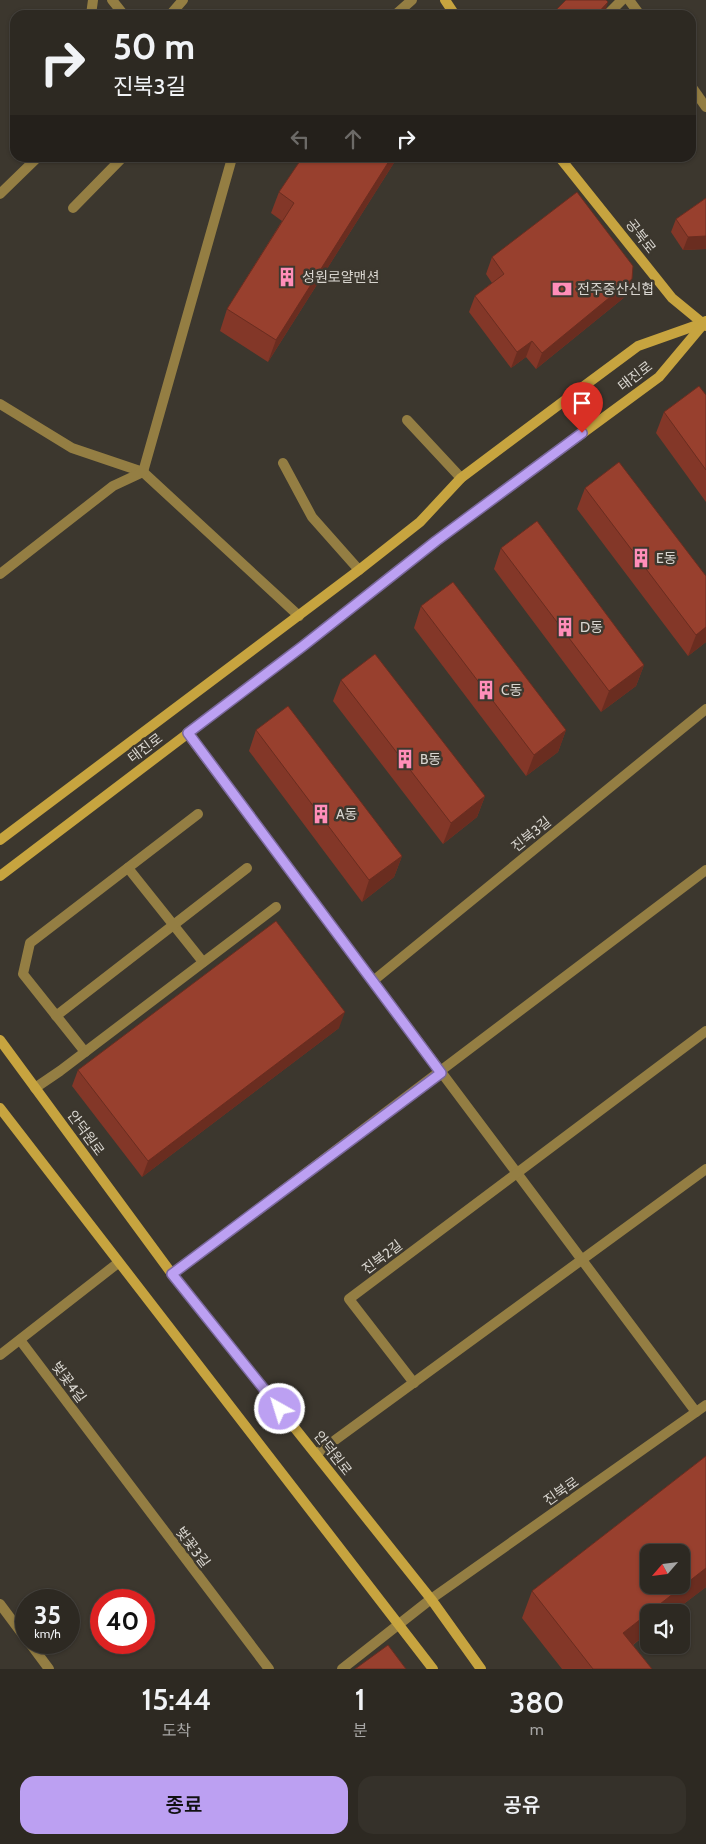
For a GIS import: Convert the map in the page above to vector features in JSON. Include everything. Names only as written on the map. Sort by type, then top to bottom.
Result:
[{"type":"street","points":[[112,0],[120,10]]},
{"type":"street","points":[[174,10],[183,0]]},
{"type":"street","points":[[401,10],[412,0]]},
{"type":"street","points":[[612,10],[622,0]]},
{"type":"street","points":[[696,93],[706,107]]},
{"type":"street","points":[[0,194],[33,162]]},
{"type":"street","points":[[73,208],[118,162]]},
{"type":"street","points":[[0,574],[113,486],[143,472],[231,162]]},
{"type":"street","name":"공북로","points":[[563,162],[672,298],[705,323]]},
{"type":"street","name":"태진로","points":[[0,840],[359,570],[420,522],[461,478],[638,346],[705,323]]},
{"type":"street","name":"태진로","points":[[0,876],[303,646],[436,541],[659,378],[705,323]]},
{"type":"street","points":[[0,404],[72,448],[143,472],[299,616]]},
{"type":"street","points":[[407,420],[461,478]]},
{"type":"street","points":[[284,463],[312,517],[359,570]]},
{"type":"street","name":"진북3길","points":[[373,981],[706,709]]},
{"type":"street","points":[[188,733],[696,1412]]},
{"type":"street","points":[[85,1052],[23,974],[30,943],[198,814]]},
{"type":"street","points":[[128,868],[203,962]]},
{"type":"street","points":[[56,1016],[247,868]]},
{"type":"street","points":[[172,1274],[441,1073],[706,870]]},
{"type":"street","points":[[35,1088],[276,907]]},
{"type":"street","name":"진북2길","points":[[414,1383],[349,1299],[706,1031]]},
{"type":"street","name":"안덕원로","points":[[0,1040],[172,1274],[431,1599],[482,1669]]},
{"type":"street","points":[[0,1108],[118,1264],[433,1669]]},
{"type":"street","points":[[316,1454],[706,1169]]},
{"type":"street","points":[[0,1355],[118,1264]]},
{"type":"street","name":"벚꽃4길","points":[[20,1340],[96,1441]]},
{"type":"street","name":"진북로","points":[[431,1599],[706,1405]]},
{"type":"street","name":"벚꽃3길","points":[[96,1441],[269,1669]]},
{"type":"street","points":[[342,1669],[431,1599]]},
{"type":"street","points":[[0,1604],[15,1624]]},
{"type":"street","points":[[38,1654],[49,1669]]},
{"type":"building","points":[[566,0],[606,0],[608,2],[601,10],[556,10]]},
{"type":"building","name":"성원로얄맨션","points":[[299,162],[388,162],[276,340],[227,309],[294,203],[279,192]]},
{"type":"building","points":[[577,192],[633,266],[632,279],[542,353],[532,341],[517,352],[475,296],[504,274],[492,257]]},
{"type":"building","points":[[706,198],[706,236],[688,237],[676,219]]},
{"type":"building","points":[[699,386],[706,395],[706,470],[664,412]]},
{"type":"building","points":[[619,462],[706,576],[706,627],[696,635],[585,488]]},
{"type":"building","points":[[537,521],[644,665],[609,691],[501,548]]},
{"type":"building","points":[[453,582],[566,730],[534,755],[421,606]]},
{"type":"building","points":[[375,654],[485,796],[451,823],[341,680]]},
{"type":"building","points":[[288,706],[402,856],[369,880],[256,730]]},
{"type":"building","points":[[276,921],[345,1012],[148,1161],[78,1070]]},
{"type":"building","points":[[706,1456],[706,1568],[690,1581],[690,1544],[640,1544],[640,1594],[673,1594],[660,1604],[640,1604],[640,1620],[623,1633],[652,1669],[593,1669],[532,1591]]},
{"type":"building","points":[[388,1645],[406,1669],[355,1669]]},
{"type":"place","name":"성원로얄맨션","points":[[287,277]]},
{"type":"place","name":"전주중산신협","points":[[562,289]]},
{"type":"place","name":"E동","points":[[641,558]]},
{"type":"place","name":"D동","points":[[565,627]]},
{"type":"place","name":"C동","points":[[486,690]]},
{"type":"place","name":"B동","points":[[405,759]]},
{"type":"place","name":"A동","points":[[321,814]]},
{"type":"route","points":[[280,1409],[172,1274],[441,1073],[188,733],[303,646],[436,541],[582,433]]}]
